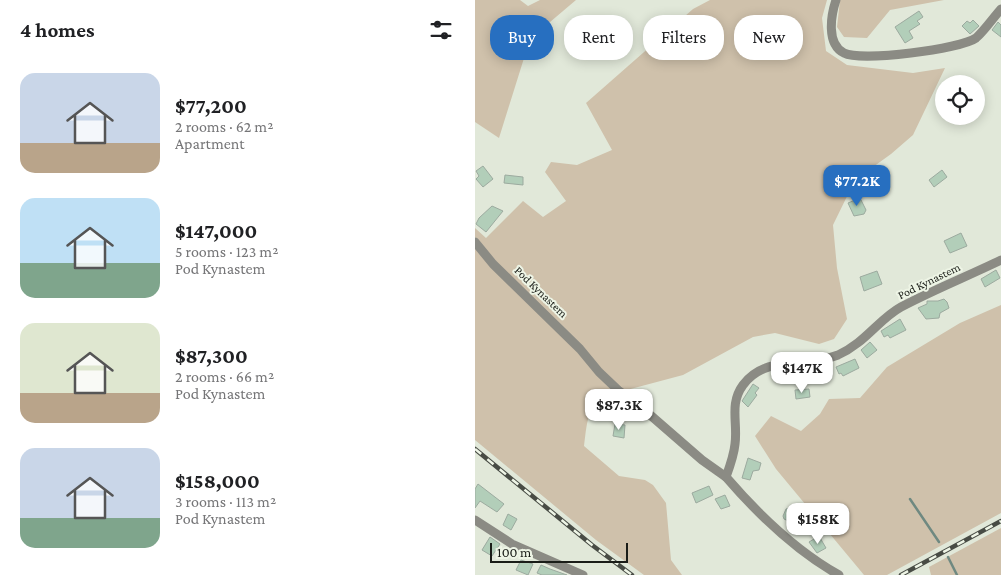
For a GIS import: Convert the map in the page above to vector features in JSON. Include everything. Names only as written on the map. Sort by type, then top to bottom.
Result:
[{"type":"street","points":[[836,0],[831,25],[833,38],[844,53],[868,57],[960,44],[975,38],[1001,9]]},
{"type":"street","name":"Pod Kynastem","points":[[475,242],[493,264],[580,349],[599,372],[618,390],[641,407],[702,460],[726,477],[763,516],[825,567],[839,575]]},
{"type":"street","name":"Pod Kynastem","points":[[726,477],[735,443],[733,413],[736,395],[744,384],[760,370],[784,363],[837,355],[865,339],[900,308],[1001,260]]},
{"type":"street","points":[[475,520],[512,544],[583,575]]},
{"type":"shaded area","points":[[475,0],[520,0],[528,6],[540,0],[576,0],[554,19],[554,15],[490,15],[490,60],[523,60],[499,138],[475,122]]},
{"type":"shaded area","points":[[710,0],[827,0],[822,18],[826,51],[847,65],[913,73],[945,68],[942,75],[935,75],[935,89],[913,135],[891,154],[855,180],[833,225],[837,268],[847,319],[834,339],[819,344],[775,333],[753,337],[683,375],[623,391],[494,260],[475,237],[475,228],[486,238],[523,201],[543,217],[566,201],[545,172],[551,162],[577,165],[612,150],[586,103],[643,53],[643,60],[724,60],[724,15],[686,15]]},
{"type":"shaded area","points":[[840,0],[944,0],[890,10],[867,38],[844,37],[837,27]]},
{"type":"shaded area","points":[[475,246],[617,393],[599,402],[590,413],[584,446],[619,476],[645,480],[653,485],[666,503],[671,560],[682,575],[644,575],[596,540],[475,440]]},
{"type":"shaded area","points":[[1001,305],[1001,513],[887,575],[864,575],[776,469],[755,436],[771,416],[801,431],[820,414],[829,399],[860,398],[887,367],[960,323]]},
{"type":"shaded area","points":[[1001,528],[1001,575],[931,575],[929,567]]},
{"type":"building","points":[[919,11],[923,17],[917,21],[920,24],[909,31],[913,38],[905,43],[895,27]]},
{"type":"building","points":[[973,20],[979,26],[970,34],[962,26],[967,21],[970,23]]},
{"type":"building","points":[[998,22],[1001,25],[1001,37],[992,30]]},
{"type":"building","points":[[483,166],[493,179],[483,187],[476,179],[479,176],[476,171]]},
{"type":"building","points":[[942,170],[947,177],[934,187],[929,180]]},
{"type":"building","points":[[505,175],[523,177],[523,185],[504,183]]},
{"type":"building","points":[[860,198],[866,210],[864,214],[854,216],[848,203]]},
{"type":"building","points":[[492,206],[503,211],[486,232],[476,224],[479,218]]},
{"type":"building","points":[[961,233],[967,246],[950,253],[944,241]]},
{"type":"building","points":[[996,270],[1000,278],[985,287],[981,279]]},
{"type":"building","points":[[877,271],[882,284],[864,291],[860,277]]},
{"type":"building","points":[[944,299],[949,308],[940,313],[939,318],[926,319],[918,308],[927,304],[927,301]]},
{"type":"building","points":[[900,319],[906,330],[890,338],[888,335],[884,337],[881,331]]},
{"type":"building","points":[[870,342],[877,350],[867,358],[861,350]]},
{"type":"building","points":[[855,359],[859,368],[843,376],[841,373],[839,374],[836,367]]},
{"type":"building","points":[[753,384],[759,388],[755,393],[757,395],[748,407],[742,401]]},
{"type":"building","points":[[809,389],[810,397],[796,399],[795,390]]},
{"type":"building","points":[[615,424],[625,425],[624,438],[613,436]]},
{"type":"building","points":[[748,458],[761,463],[759,470],[753,471],[750,480],[742,478]]},
{"type":"building","points":[[478,484],[504,504],[497,512],[480,501],[475,508],[475,489]]},
{"type":"building","points":[[709,486],[713,495],[696,503],[692,493]]},
{"type":"building","points":[[725,495],[730,506],[721,509],[715,499]]},
{"type":"building","points":[[786,509],[798,511],[793,523],[784,519],[783,516]]},
{"type":"building","points":[[508,514],[517,519],[511,530],[503,525]]},
{"type":"building","points":[[819,536],[826,548],[817,553],[809,542]]},
{"type":"building","points":[[490,537],[500,544],[492,556],[482,550]]},
{"type":"building","points":[[521,560],[533,564],[528,575],[516,570]]},
{"type":"building","points":[[541,565],[567,575],[542,575],[537,573]]},
{"type":"waterway","points":[[910,499],[939,542]]},
{"type":"waterway","points":[[948,557],[957,575]]},
{"type":"railway","points":[[475,449],[592,545],[632,575]]},
{"type":"railway","points":[[901,575],[1001,521]]}]
